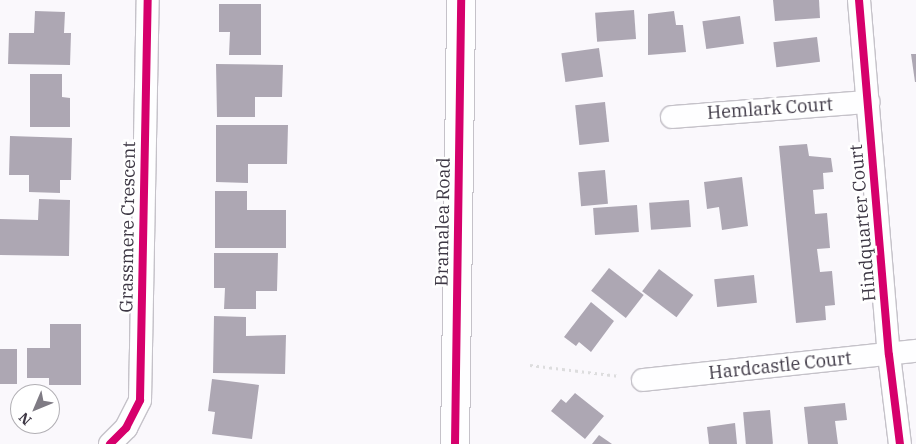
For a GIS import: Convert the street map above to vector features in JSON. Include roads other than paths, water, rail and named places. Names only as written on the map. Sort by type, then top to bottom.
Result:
[{"type":"main road","name":"Bramalea Road","points":[[455,444],[461,0]]},
{"type":"street","name":"Grassmere Crescent","points":[[110,444],[126,428],[140,400],[148,0]]},
{"type":"street","name":"Hindquarter Court","points":[[859,0],[889,355],[900,444]]},
{"type":"street","name":"Hemlark Court","points":[[672,117],[868,102]]},
{"type":"street","name":"Hardcastle Court","points":[[643,380],[916,351]]}]
